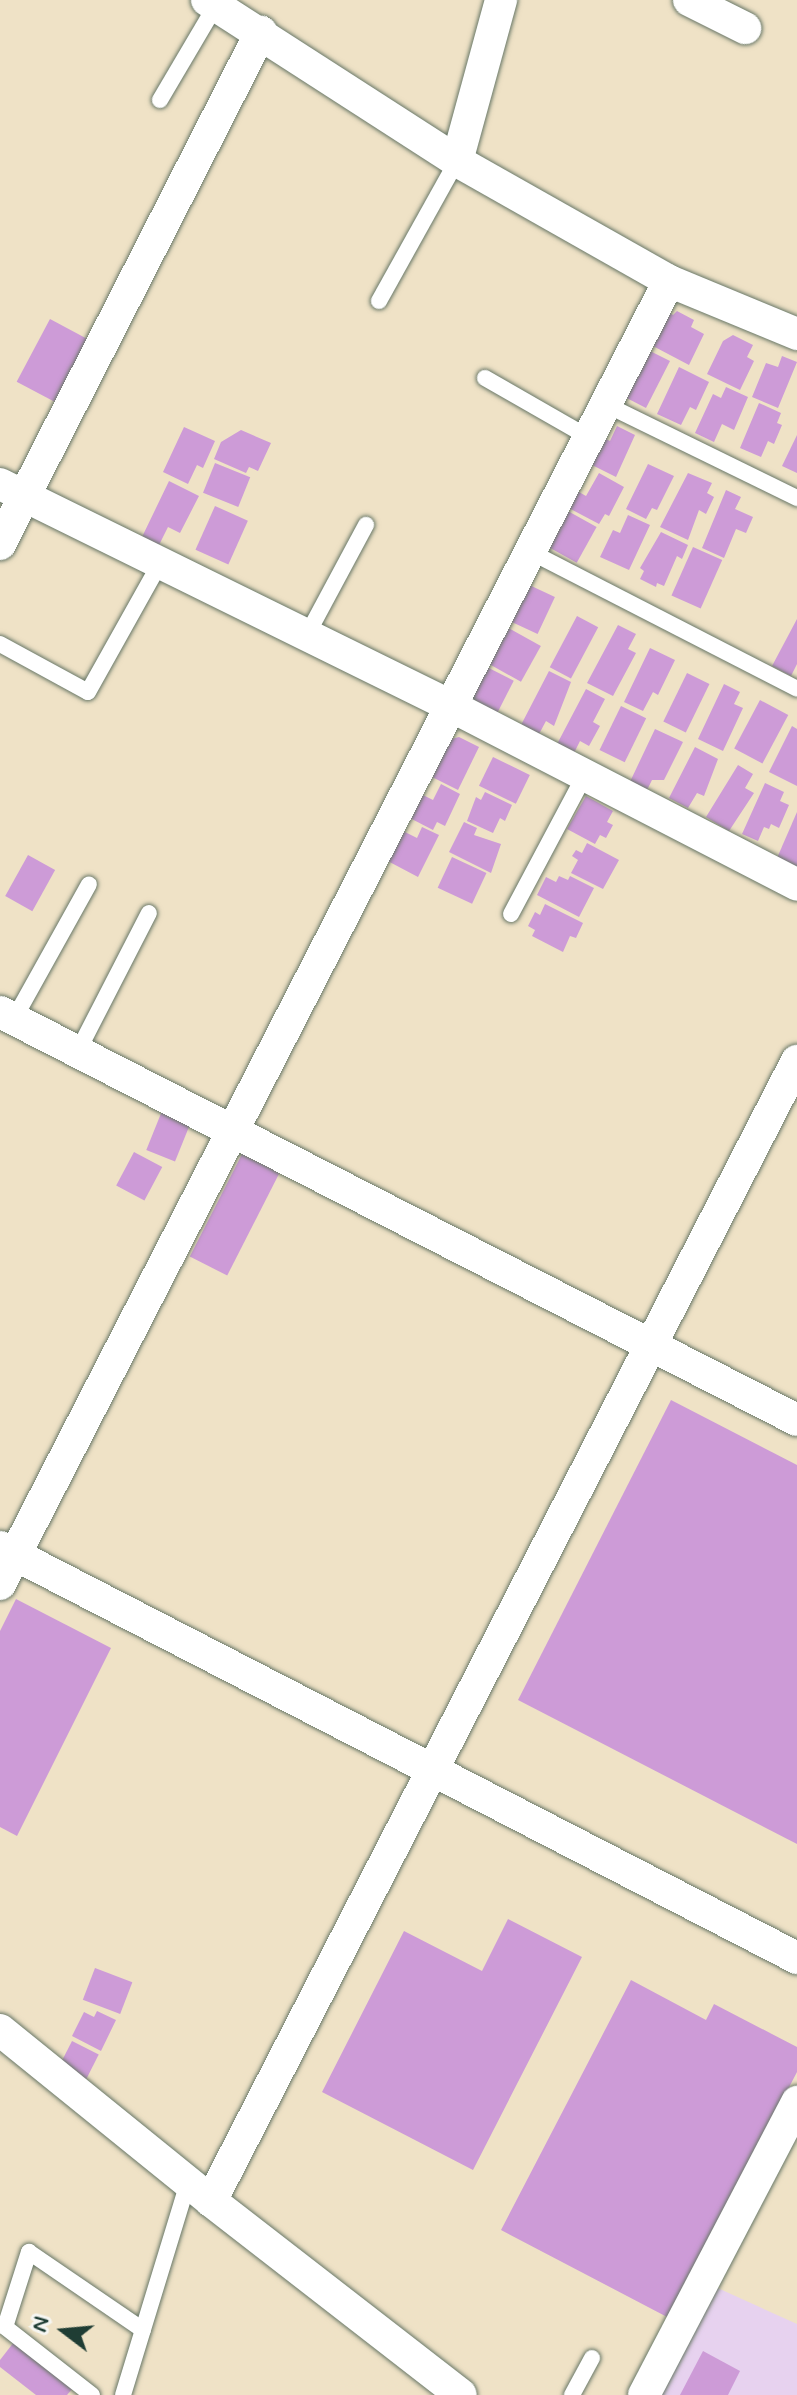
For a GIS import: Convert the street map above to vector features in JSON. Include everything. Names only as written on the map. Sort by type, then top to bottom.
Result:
[{"type":"street","points":[[457,161],[501,0]]},
{"type":"street","points":[[689,0],[745,28]]},
{"type":"street","points":[[212,3],[457,161],[669,281],[797,334]]},
{"type":"street","points":[[0,544],[12,490],[261,32]]},
{"type":"street","points":[[0,1584],[8,1551],[233,1130],[669,281]]},
{"type":"street","points":[[12,490],[449,705],[797,885]]},
{"type":"street","points":[[7,1016],[797,1420]]},
{"type":"street","points":[[200,2192],[430,1771],[797,1061]]},
{"type":"street","points":[[8,1551],[797,1958]]},
{"type":"street","points":[[0,2030],[200,2192],[461,2395]]},
{"type":"street","points":[[644,2395],[797,2102]]},
{"type":"lane","points":[[160,100],[212,3]]},
{"type":"lane","points":[[379,301],[457,161]]},
{"type":"lane","points":[[485,378],[588,437]]},
{"type":"lane","points":[[605,404],[797,498]]},
{"type":"lane","points":[[307,635],[366,525]]},
{"type":"lane","points":[[529,551],[797,689]]},
{"type":"lane","points":[[0,644],[88,692],[160,563]]},
{"type":"lane","points":[[511,914],[585,775]]},
{"type":"lane","points":[[7,1016],[89,884]]},
{"type":"lane","points":[[78,1051],[149,913]]},
{"type":"lane","points":[[123,2395],[143,2330],[200,2192]]},
{"type":"lane","points":[[92,2395],[5,2327],[29,2252],[143,2330]]},
{"type":"lane","points":[[572,2395],[592,2358]]},
{"type":"shaded area","points":[[711,2285],[797,2324],[797,2395],[655,2395]]},
{"type":"building","points":[[677,311],[694,320],[691,327],[704,334],[689,365],[651,345],[668,312],[673,315]]},
{"type":"building","points":[[50,319],[90,340],[56,403],[17,382]]},
{"type":"building","points":[[733,335],[753,345],[747,357],[754,361],[740,390],[707,374],[723,341]]},
{"type":"building","points":[[646,349],[670,361],[646,408],[617,393]]},
{"type":"building","points":[[782,356],[797,362],[778,408],[752,397],[766,363],[778,367]]},
{"type":"building","points":[[679,367],[709,382],[696,410],[690,407],[681,425],[657,414]]},
{"type":"building","points":[[726,387],[748,397],[734,430],[722,424],[714,442],[695,433],[713,394],[721,398]]},
{"type":"building","points":[[759,403],[781,413],[777,423],[782,425],[774,444],[768,441],[761,457],[740,448]]},
{"type":"building","points":[[617,426],[635,435],[616,477],[588,463],[602,437],[610,441]]},
{"type":"building","points":[[184,427],[215,441],[203,468],[197,465],[188,484],[163,472]]},
{"type":"building","points":[[241,430],[271,443],[258,471],[249,467],[246,473],[214,459],[221,442]]},
{"type":"building","points":[[797,435],[797,473],[782,466]]},
{"type":"building","points":[[215,463],[250,477],[238,507],[203,493]]},
{"type":"building","points":[[648,464],[674,476],[657,510],[652,508],[646,519],[626,509]]},
{"type":"building","points":[[599,473],[624,487],[609,516],[605,514],[599,524],[563,505],[572,488],[586,496]]},
{"type":"building","points":[[688,473],[712,483],[707,493],[714,497],[706,514],[699,510],[688,540],[660,527]]},
{"type":"building","points":[[169,481],[199,496],[180,533],[168,527],[159,545],[142,537]]},
{"type":"building","points":[[726,490],[741,497],[735,509],[753,517],[746,533],[736,529],[724,558],[702,548]]},
{"type":"building","points":[[215,506],[248,521],[228,564],[195,550]]},
{"type":"building","points":[[566,510],[597,527],[577,563],[546,546]]},
{"type":"building","points":[[628,515],[650,525],[629,570],[600,557],[613,530],[620,533]]},
{"type":"building","points":[[661,532],[688,545],[682,559],[677,556],[664,586],[657,583],[656,587],[640,579],[644,571],[640,568]]},
{"type":"building","points":[[693,547],[722,560],[701,608],[671,595]]},
{"type":"building","points":[[525,583],[555,597],[538,634],[508,620]]},
{"type":"building","points":[[577,616],[598,627],[571,678],[550,667]]},
{"type":"building","points":[[797,619],[797,664],[791,676],[772,666]]},
{"type":"building","points":[[618,625],[636,634],[628,649],[636,653],[613,696],[587,683]]},
{"type":"building","points":[[505,626],[541,646],[521,682],[485,662]]},
{"type":"building","points":[[650,648],[675,660],[658,695],[653,692],[643,711],[624,702]]},
{"type":"building","points":[[479,663],[514,681],[495,717],[460,700]]},
{"type":"building","points":[[549,671],[571,682],[554,726],[546,721],[539,734],[521,725]]},
{"type":"building","points":[[687,673],[709,684],[686,732],[663,722]]},
{"type":"building","points":[[724,684],[740,692],[734,704],[743,708],[723,751],[698,739]]},
{"type":"building","points":[[586,689],[605,699],[593,722],[600,726],[589,746],[580,741],[573,755],[556,746]]},
{"type":"building","points":[[760,700],[788,715],[762,764],[734,749]]},
{"type":"building","points":[[621,706],[646,718],[625,762],[600,750]]},
{"type":"building","points":[[792,726],[797,729],[797,786],[769,772]]},
{"type":"building","points":[[655,729],[683,742],[664,780],[652,780],[645,794],[628,786]]},
{"type":"building","points":[[459,737],[479,747],[458,790],[428,775],[444,741]]},
{"type":"building","points":[[695,747],[718,759],[704,796],[697,793],[688,808],[669,798]]},
{"type":"building","points":[[493,757],[530,775],[516,804],[479,786]]},
{"type":"building","points":[[738,765],[753,774],[745,788],[754,793],[729,831],[706,817]]},
{"type":"building","points":[[765,783],[784,792],[780,801],[789,805],[779,828],[771,824],[769,829],[764,827],[758,841],[742,834]]},
{"type":"building","points":[[441,784],[460,794],[445,826],[437,822],[433,830],[404,815],[415,791],[433,800]]},
{"type":"building","points":[[485,792],[512,805],[505,821],[500,818],[493,833],[467,821],[476,797],[481,800]]},
{"type":"building","points":[[586,796],[613,811],[607,822],[613,825],[606,838],[600,835],[595,844],[567,829]]},
{"type":"building","points":[[797,812],[797,867],[777,858]]},
{"type":"building","points":[[464,822],[477,828],[474,835],[501,844],[491,873],[449,852]]},
{"type":"building","points":[[422,827],[439,835],[418,877],[382,858],[397,828],[417,838]]},
{"type":"building","points":[[587,843],[619,860],[603,889],[571,873],[578,860],[572,856],[576,850],[582,853]]},
{"type":"building","points":[[28,855],[55,870],[32,911],[5,896]]},
{"type":"building","points":[[452,857],[486,873],[472,904],[438,888]]},
{"type":"building","points":[[559,876],[568,880],[570,876],[594,888],[579,917],[537,895],[546,877],[556,882]]},
{"type":"building","points":[[545,904],[583,923],[576,938],[570,936],[563,952],[532,936],[535,930],[528,926],[535,912],[540,915]]},
{"type":"building","points":[[162,1111],[191,1123],[175,1162],[146,1150]]},
{"type":"building","points":[[134,1152],[162,1167],[144,1201],[116,1186]]},
{"type":"building","points":[[242,1154],[279,1173],[227,1276],[190,1256]]},
{"type":"building","points":[[671,1400],[797,1465],[797,1844],[518,1700]]},
{"type":"building","points":[[16,1599],[111,1648],[17,1836],[0,1827],[0,1631]]},
{"type":"building","points":[[508,1919],[582,1957],[473,2170],[322,2092],[404,1931],[482,1971]]},
{"type":"building","points":[[95,1968],[132,1982],[120,2014],[83,2000]]},
{"type":"building","points":[[631,1980],[706,2020],[714,2004],[797,2047],[797,2072],[669,2318],[501,2230]]},
{"type":"building","points":[[97,2011],[116,2020],[101,2051],[72,2036],[84,2012],[94,2017]]},
{"type":"building","points":[[72,2041],[99,2055],[83,2085],[57,2071]]},
{"type":"building","points":[[14,2342],[73,2388],[67,2395],[36,2395],[0,2367],[0,2360]]},
{"type":"building","points":[[703,2351],[740,2371],[728,2395],[680,2395]]}]
